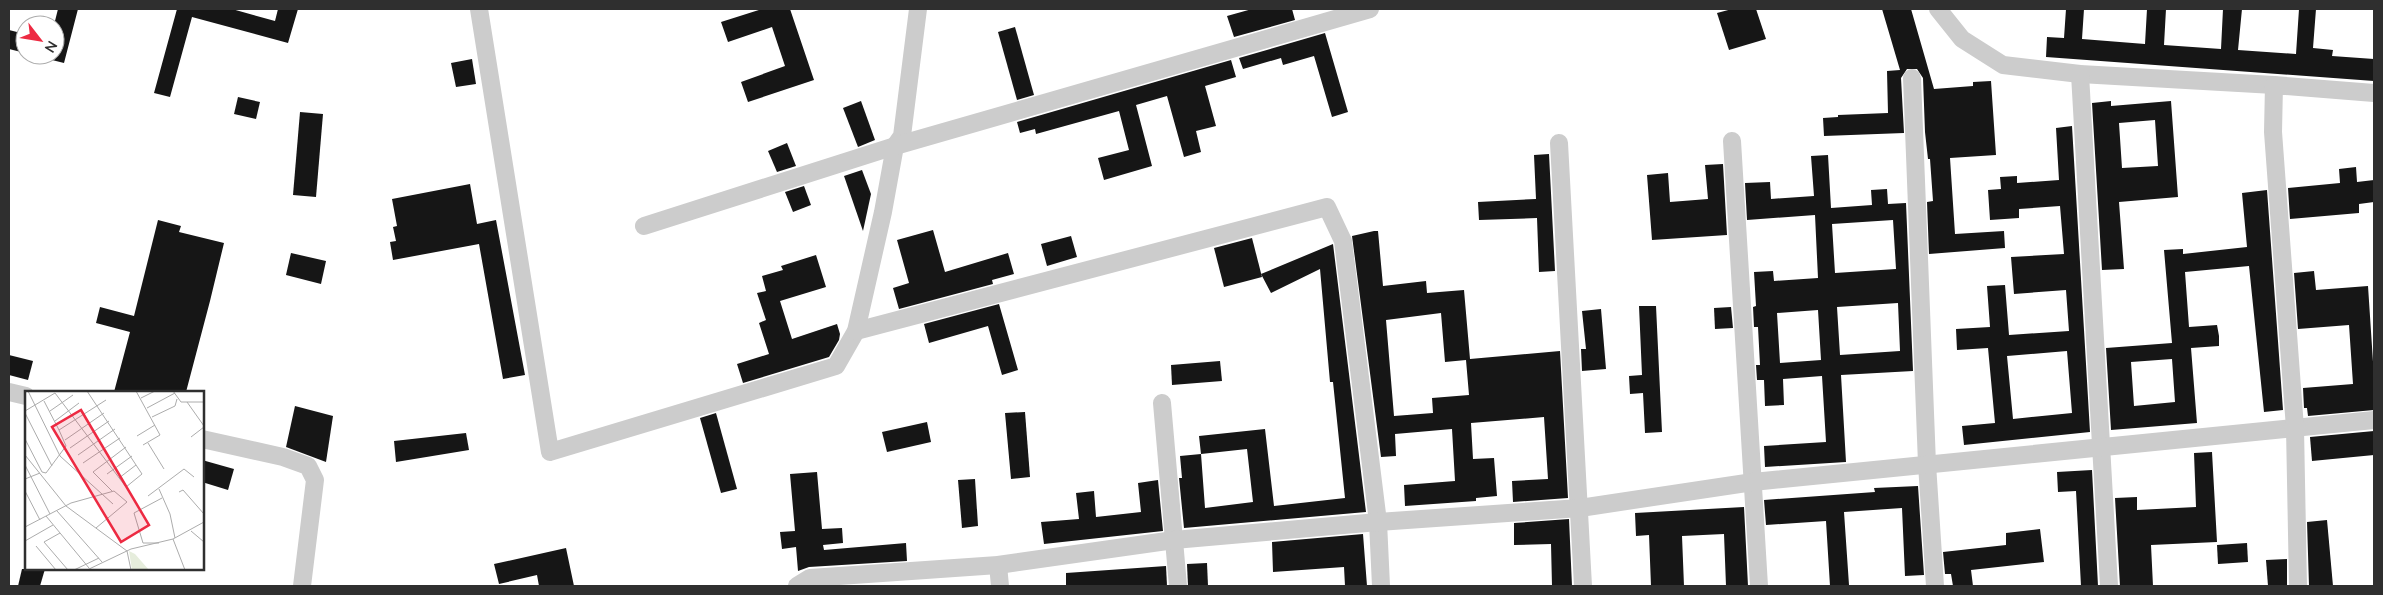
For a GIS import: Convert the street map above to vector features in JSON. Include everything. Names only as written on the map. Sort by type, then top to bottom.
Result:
[{"type":"street","points":[[479,9],[550,452],[836,366],[856,331],[883,212],[895,146],[902,136],[918,9]]},
{"type":"street","points":[[644,226],[895,146],[1370,9]]},
{"type":"street","points":[[1938,9],[1962,39],[2002,65],[2080,74],[2274,85],[2374,93]]},
{"type":"street","points":[[2080,74],[2109,586]]},
{"type":"street","points":[[1912,78],[1927,464],[1935,586]]},
{"type":"street","points":[[2274,85],[2273,132],[2295,428],[2298,586]]},
{"type":"street","points":[[1732,141],[1759,586]]},
{"type":"street","points":[[1559,143],[1584,586]]},
{"type":"street","points":[[856,331],[1327,207],[1343,241],[1378,522],[1382,586]]},
{"type":"street","points":[[9,392],[25,396]]},
{"type":"street","points":[[1162,403],[1178,586]]},
{"type":"street","points":[[797,586],[810,578],[998,564],[1174,540],[1378,522],[1580,508],[1753,482],[2374,420]]},
{"type":"street","points":[[204,439],[283,457],[308,466],[314,480],[302,586]]},
{"type":"street","points":[[998,564],[1000,586]]},
{"type":"building","points":[[58,9],[78,9],[65,59],[65,15],[56,15]]},
{"type":"building","points":[[177,9],[232,9],[275,21],[278,9],[298,9],[288,43],[192,17],[170,97],[154,93]]},
{"type":"building","points":[[762,9],[790,9],[814,80],[748,102],[741,82],[785,66],[772,27],[728,42],[721,22]]},
{"type":"building","points":[[1252,9],[1292,9],[1295,20],[1234,37],[1227,16]]},
{"type":"building","points":[[1732,9],[1756,9],[1766,39],[1729,50],[1717,13]]},
{"type":"building","points":[[1882,9],[1911,9],[1934,89],[1973,86],[1973,82],[1991,81],[1996,155],[1950,158],[1955,234],[2004,231],[2005,248],[1929,254],[1927,202],[1933,201],[1930,159],[1928,159],[1925,132],[1923,78],[1917,69],[1907,69],[1901,78],[1904,133],[1824,136],[1823,118],[1838,117],[1838,115],[1888,113],[1887,71],[1900,70]]},
{"type":"building","points":[[2066,9],[2084,9],[2082,39],[2145,44],[2147,9],[2166,9],[2164,45],[2221,49],[2223,9],[2242,9],[2238,50],[2296,54],[2299,9],[2316,9],[2313,48],[2333,50],[2332,56],[2374,59],[2374,81],[2046,57],[2047,37],[2064,38]]},
{"type":"building","points":[[1015,27],[1034,95],[1017,100],[998,32]]},
{"type":"building","points":[[9,30],[15,32],[15,50],[9,49]]},
{"type":"building","points":[[1325,33],[1348,112],[1332,117],[1314,56],[1283,65],[1281,58],[1243,69],[1239,58]]},
{"type":"building","points":[[472,59],[476,84],[456,87],[451,63]]},
{"type":"building","points":[[1231,60],[1236,77],[1205,86],[1216,126],[1196,131],[1201,152],[1184,157],[1167,96],[1136,105],[1152,166],[1104,180],[1098,158],[1129,150],[1119,111],[1036,134],[1035,129],[1020,133],[1017,122]]},
{"type":"building","points":[[238,97],[260,102],[256,119],[234,114]]},
{"type":"building","points":[[861,101],[875,140],[858,147],[843,108]]},
{"type":"building","points":[[2111,101],[2111,106],[2171,101],[2178,197],[2119,202],[2124,269],[2102,270],[2092,103]],"holes":[[[2155,120],[2158,166],[2122,168],[2119,123]]]},
{"type":"building","points":[[300,112],[323,114],[316,197],[293,195]]},
{"type":"building","points":[[2072,126],[2090,432],[1964,445],[1962,426],[1995,423],[1988,348],[1957,350],[1956,329],[1990,327],[1987,286],[2005,285],[2009,335],[2069,331],[2066,290],[2014,294],[2011,257],[2064,254],[2060,206],[2019,209],[2019,218],[1990,220],[1988,190],[2001,189],[2000,177],[2017,176],[2017,183],[2059,180],[2056,128]],"holes":[[[2067,351],[2072,413],[2013,419],[2007,356]]]},
{"type":"building","points":[[787,143],[796,166],[777,172],[768,151]]},
{"type":"building","points":[[1549,154],[1555,271],[1539,272],[1537,218],[1479,220],[1478,202],[1536,199],[1534,155]]},
{"type":"building","points":[[1828,155],[1831,208],[1872,205],[1871,190],[1887,189],[1888,204],[1906,203],[1913,371],[1841,375],[1846,462],[1765,467],[1764,446],[1826,442],[1822,376],[1783,379],[1784,405],[1765,406],[1764,380],[1757,380],[1756,365],[1760,365],[1758,327],[1754,327],[1753,307],[1756,306],[1754,272],[1773,271],[1774,281],[1818,278],[1815,215],[1747,220],[1745,183],[1770,182],[1771,199],[1814,196],[1811,156]],"holes":[[[1893,220],[1896,269],[1835,273],[1832,224]],[[1898,303],[1900,351],[1840,355],[1837,307]],[[1818,310],[1821,360],[1780,363],[1777,313]]]},
{"type":"building","points":[[1723,164],[1727,235],[1652,240],[1647,175],[1668,173],[1670,202],[1708,199],[1705,165]]},
{"type":"building","points":[[2356,167],[2357,182],[2374,180],[2374,202],[2359,204],[2359,213],[2290,219],[2288,188],[2340,183],[2339,169]]},
{"type":"building","points":[[862,170],[871,194],[863,231],[844,176]]},
{"type":"building","points":[[470,184],[477,224],[496,220],[525,375],[503,379],[479,244],[393,260],[390,242],[396,241],[393,227],[397,226],[392,199]]},
{"type":"building","points":[[804,186],[811,205],[793,212],[785,192]]},
{"type":"building","points":[[2267,190],[2283,410],[2264,412],[2249,266],[2185,272],[2189,327],[2217,325],[2219,336],[2219,346],[2191,348],[2197,423],[2111,430],[2106,348],[2172,343],[2164,250],[2183,249],[2183,254],[2247,247],[2242,193]],"holes":[[[2172,359],[2175,402],[2134,406],[2131,362]]]},
{"type":"building","points":[[158,220],[181,226],[179,232],[224,243],[186,391],[114,391],[130,332],[96,323],[100,307],[134,316]]},
{"type":"building","points":[[933,230],[945,272],[1008,253],[1014,274],[992,280],[993,284],[899,309],[893,288],[909,283],[897,240]]},
{"type":"building","points":[[1378,231],[1383,286],[1426,281],[1427,293],[1464,290],[1470,359],[1560,351],[1568,498],[1513,502],[1512,481],[1548,479],[1544,417],[1471,423],[1473,459],[1494,458],[1497,496],[1476,498],[1476,501],[1405,506],[1404,485],[1455,481],[1452,429],[1395,434],[1396,456],[1381,457],[1352,236]],"holes":[[[1441,313],[1445,362],[1466,360],[1469,395],[1432,398],[1433,413],[1394,416],[1386,320]]]},
{"type":"building","points":[[1071,236],[1077,257],[1047,266],[1041,244]]},
{"type":"building","points":[[1252,238],[1262,277],[1224,287],[1214,248]]},
{"type":"building","points":[[1333,244],[1366,512],[1184,528],[1179,478],[1182,478],[1180,456],[1201,454],[1199,436],[1265,429],[1274,506],[1345,498],[1333,382],[1330,382],[1320,269],[1271,293],[1261,274]],"holes":[[[1247,449],[1253,502],[1205,508],[1201,454]]]},
{"type":"building","points":[[291,253],[326,261],[321,284],[286,275]]},
{"type":"building","points":[[816,255],[826,287],[780,301],[792,339],[837,324],[840,334],[839,340],[829,357],[743,383],[737,364],[769,354],[759,323],[766,320],[757,293],[766,291],[762,276],[783,270],[781,266]]},
{"type":"building","points":[[2314,271],[2316,290],[2368,286],[2374,377],[2374,410],[2308,416],[2307,408],[2304,408],[2303,388],[2353,384],[2349,325],[2298,329],[2294,273]]},
{"type":"building","points":[[999,304],[1018,370],[1002,375],[988,326],[929,343],[924,324]]},
{"type":"building","points":[[1639,306],[1656,306],[1662,432],[1645,433],[1643,393],[1630,394],[1629,376],[1642,375]]},
{"type":"building","points":[[1731,307],[1733,328],[1715,329],[1714,308]]},
{"type":"building","points":[[1601,309],[1606,369],[1582,371],[1581,349],[1586,349],[1582,311]]},
{"type":"building","points":[[9,355],[33,361],[28,380],[9,375]]},
{"type":"building","points":[[1220,361],[1222,381],[1172,385],[1171,365]]},
{"type":"building","points":[[295,406],[333,416],[326,462],[286,447]]},
{"type":"building","points":[[1025,412],[1030,477],[1011,479],[1005,413]]},
{"type":"building","points":[[716,413],[737,489],[721,493],[700,418]]},
{"type":"building","points":[[927,422],[931,442],[887,452],[882,432]]},
{"type":"building","points":[[2374,431],[2374,455],[2312,461],[2310,437]]},
{"type":"building","points":[[466,433],[469,450],[396,462],[394,441]]},
{"type":"building","points":[[2212,452],[2217,542],[2151,545],[2153,586],[2120,586],[2115,498],[2137,497],[2137,510],[2196,507],[2194,453]]},
{"type":"building","points":[[204,461],[234,469],[228,490],[204,483]]},
{"type":"building","points":[[2092,470],[2098,586],[2081,586],[2076,491],[2058,492],[2057,472]]},
{"type":"building","points":[[817,472],[822,529],[842,528],[843,543],[823,545],[824,550],[906,543],[907,561],[809,567],[798,571],[796,547],[782,549],[780,532],[795,531],[790,474]]},
{"type":"building","points":[[975,479],[978,526],[962,528],[958,480]]},
{"type":"building","points":[[1158,480],[1163,531],[1044,544],[1041,522],[1079,519],[1076,493],[1094,491],[1096,517],[1141,512],[1138,483]]},
{"type":"building","points":[[1918,486],[1924,575],[1905,576],[1902,508],[1844,512],[1849,585],[1830,586],[1826,521],[1766,525],[1764,500],[1875,492],[1874,488]]},
{"type":"building","points":[[1744,507],[1748,586],[1726,586],[1724,534],[1682,536],[1684,586],[1651,586],[1649,535],[1636,536],[1635,513]]},
{"type":"building","points":[[1569,519],[1572,586],[1552,586],[1551,544],[1514,545],[1514,523]]},
{"type":"building","points":[[2327,520],[2333,586],[2309,586],[2307,522]]},
{"type":"building","points":[[2040,529],[2044,562],[1971,570],[1973,586],[1953,586],[1951,574],[1945,574],[1943,552],[2006,545],[2006,533]]},
{"type":"building","points":[[1363,534],[1367,586],[1345,586],[1344,567],[1273,572],[1272,542]]},
{"type":"building","points":[[2247,543],[2248,562],[2218,564],[2217,545]]},
{"type":"building","points":[[566,548],[574,586],[539,586],[537,575],[499,584],[494,564]]},
{"type":"building","points":[[2287,559],[2287,586],[2268,586],[2266,560]]},
{"type":"building","points":[[1207,563],[1208,586],[1188,586],[1187,564]]},
{"type":"building","points":[[1166,566],[1167,586],[1066,586],[1066,573]]},
{"type":"building","points":[[22,569],[45,570],[40,586],[18,586]]}]
